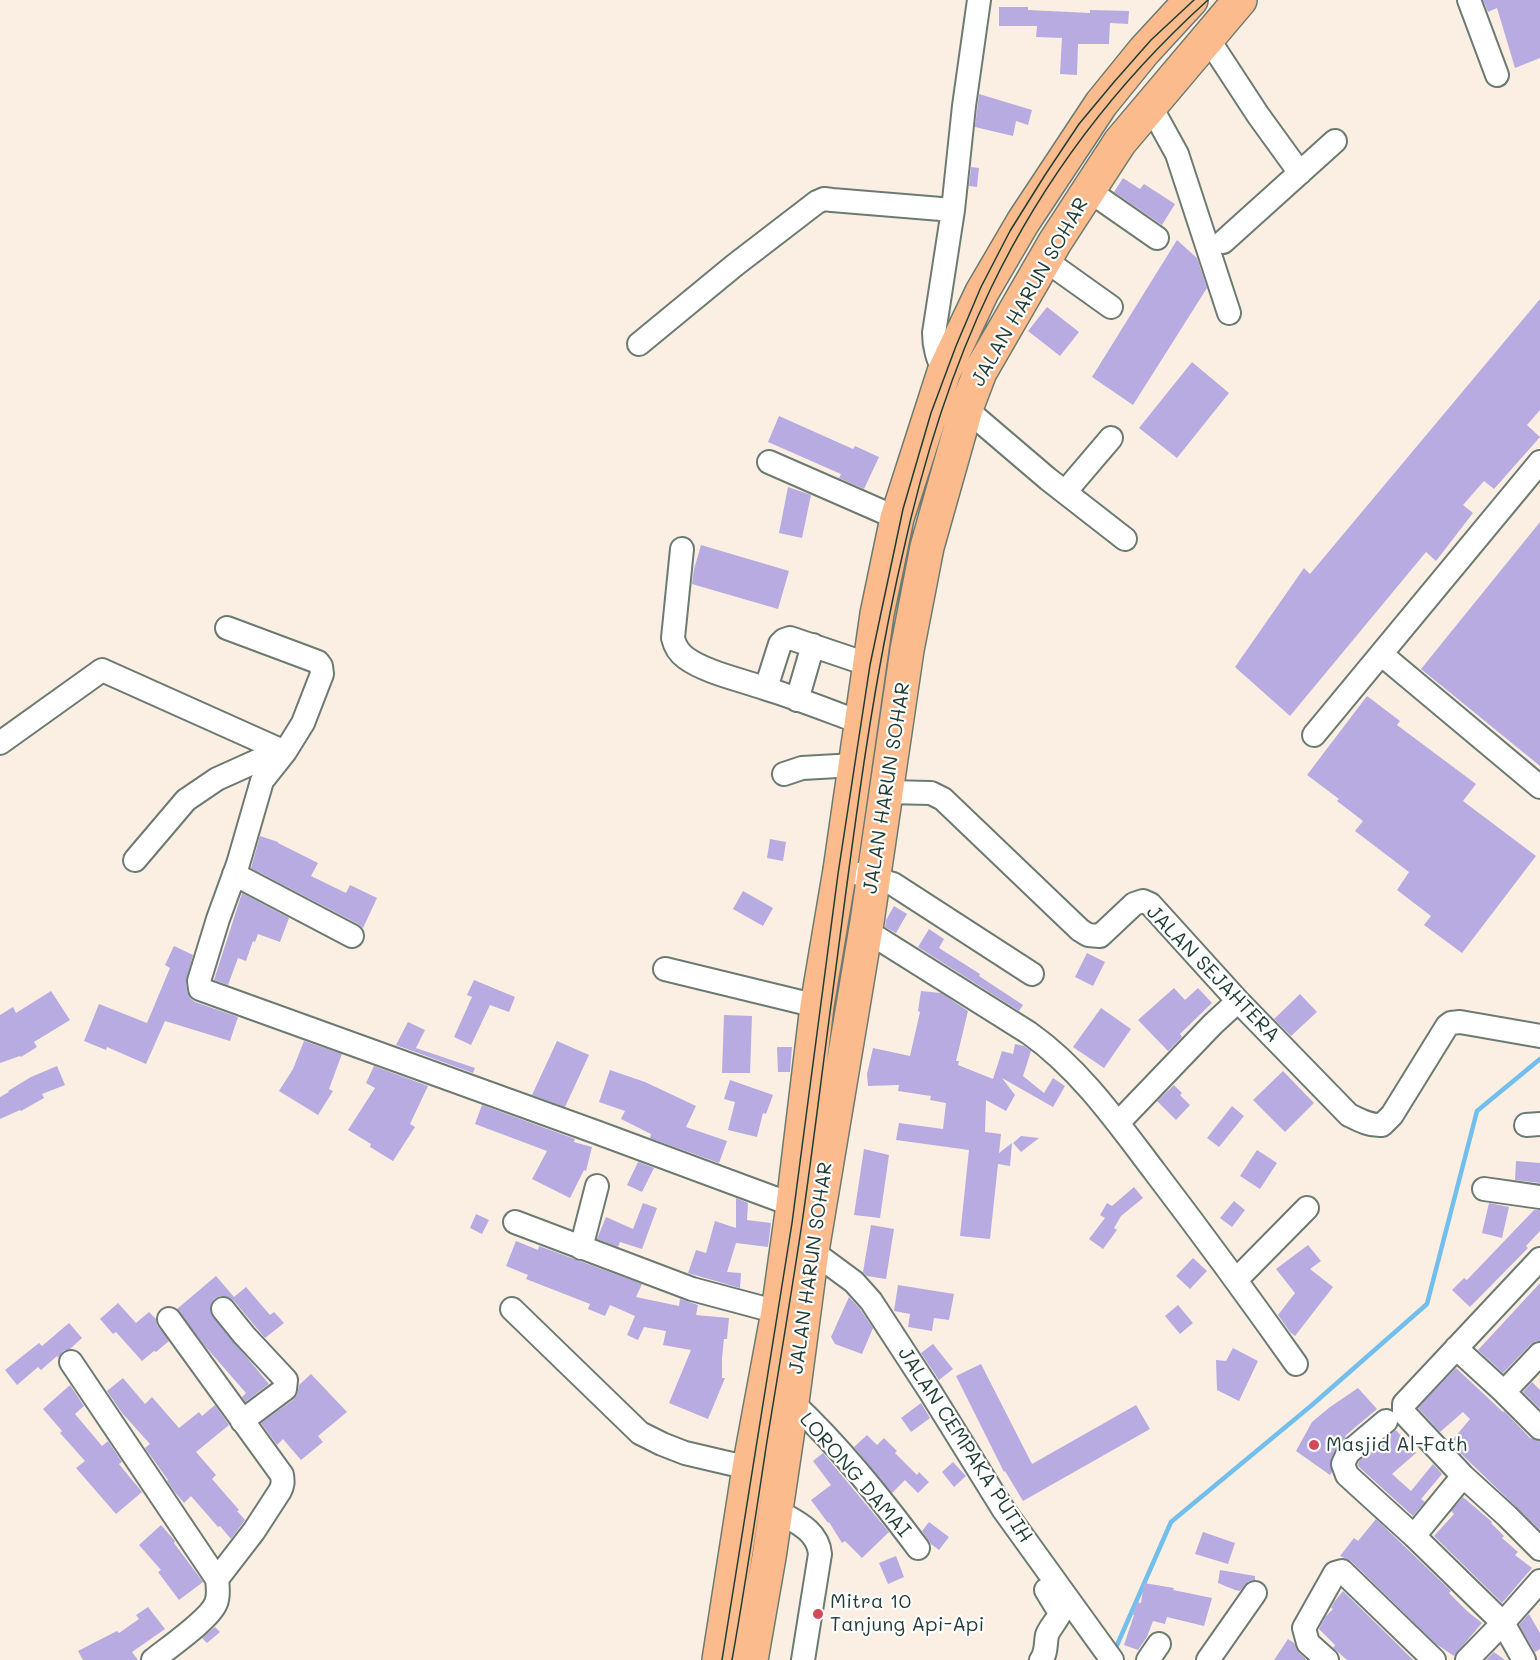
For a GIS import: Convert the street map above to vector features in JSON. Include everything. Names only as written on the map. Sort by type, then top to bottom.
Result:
[{"type":"highway","name":"JALAN HARUN SOHAR","points":[[719,1660],[749,1468],[778,1312],[817,1006],[840,870],[877,614],[897,518],[944,372],[982,292],[1023,222],[1101,104],[1144,51],[1191,0]]},
{"type":"highway","name":"JALAN HARUN SOHAR","points":[[751,1660],[776,1510],[812,1251],[866,930],[907,650],[927,547],[966,409],[980,372],[1045,260],[1120,142],[1240,0]]},
{"type":"street","points":[[944,372],[936,355],[934,333],[953,210],[964,106],[980,0]]},
{"type":"street","points":[[1469,0],[1497,75]]},
{"type":"street","points":[[1207,37],[1258,115],[1300,173]]},
{"type":"street","points":[[1150,105],[1177,154],[1229,313]]},
{"type":"street","points":[[1223,242],[1335,141]]},
{"type":"street","points":[[1088,190],[1157,238]]},
{"type":"street","points":[[639,344],[735,265],[824,199],[953,210]]},
{"type":"street","points":[[1045,260],[1111,307]]},
{"type":"street","points":[[966,409],[1125,539]]},
{"type":"street","points":[[1065,492],[1111,438]]},
{"type":"street","points":[[769,462],[897,518]]},
{"type":"street","points":[[1314,735],[1540,462]]},
{"type":"street","points":[[682,549],[673,638],[680,653],[725,676],[766,688],[862,723]]},
{"type":"street","points":[[227,628],[318,662],[322,674],[303,723],[285,752],[262,781],[199,981],[200,989],[793,1205]]},
{"type":"street","points":[[766,688],[780,644],[790,638],[870,664]]},
{"type":"street","points":[[797,700],[813,645]]},
{"type":"street","points":[[1381,654],[1540,787]]},
{"type":"street","points":[[0,743],[102,670],[285,752]]},
{"type":"street","points":[[135,860],[186,800],[217,779],[257,761],[285,752]]},
{"type":"street","points":[[784,774],[802,768],[855,765]]},
{"type":"street","name":"JALAN SEJAHTERA","points":[[886,792],[931,793],[943,799],[1080,930],[1088,935],[1100,936],[1134,904],[1143,901],[1150,904],[1238,1001],[1349,1115],[1362,1121],[1382,1125],[1392,1115],[1451,1023],[1460,1022],[1540,1036]]},
{"type":"street","points":[[840,870],[893,884],[1032,974]]},
{"type":"street","points":[[234,874],[352,936]]},
{"type":"street","points":[[866,930],[1049,1047],[1065,1063],[1118,1123],[1296,1364]]},
{"type":"street","points":[[665,969],[817,1006]]},
{"type":"street","points":[[1118,1123],[1238,1001]]},
{"type":"street","points":[[581,1248],[597,1186]]},
{"type":"street","points":[[1484,1189],[1540,1197]]},
{"type":"street","points":[[1236,1280],[1307,1208]]},
{"type":"street","points":[[515,1222],[692,1289],[778,1312]]},
{"type":"street","name":"JALAN CEMPAKA PUTIH","points":[[812,1251],[854,1282],[871,1301],[1003,1509],[1109,1656]]},
{"type":"street","points":[[1540,1259],[1404,1404],[1403,1408],[1404,1413],[1463,1476],[1540,1549]]},
{"type":"street","points":[[223,1309],[286,1380],[285,1389],[242,1421]]},
{"type":"street","points":[[512,1309],[640,1433],[685,1453],[749,1468]]},
{"type":"street","points":[[169,1319],[282,1475],[283,1483],[280,1491],[254,1531],[217,1579]]},
{"type":"street","points":[[1456,1348],[1540,1428]]},
{"type":"street","points":[[1504,1392],[1540,1354]]},
{"type":"street","points":[[71,1362],[217,1579],[216,1605],[203,1619],[153,1660]]},
{"type":"street","name":"LORONG DAMAI","points":[[792,1402],[822,1430],[918,1548]]},
{"type":"street","points":[[1386,1421],[1348,1453],[1343,1464],[1345,1471],[1350,1479],[1414,1536],[1503,1623],[1524,1660]]},
{"type":"street","points":[[1414,1536],[1463,1476]]},
{"type":"street","points":[[776,1510],[809,1530],[819,1546],[820,1554],[803,1660]]},
{"type":"street","points":[[1006,1535],[1060,1612],[1047,1635],[1046,1651],[1041,1660]]},
{"type":"street","points":[[1327,1660],[1308,1643],[1304,1628],[1335,1573],[1342,1571],[1434,1660]]},
{"type":"street","points":[[1467,1660],[1540,1581]]},
{"type":"street","points":[[1208,1660],[1255,1593]]},
{"type":"building","points":[[1483,0],[1540,0],[1540,58],[1515,68],[1497,8],[1488,12]]},
{"type":"building","points":[[999,7],[1028,7],[1028,10],[1090,13],[1090,10],[1129,11],[1128,24],[1110,23],[1109,44],[1078,44],[1077,75],[1060,74],[1062,38],[1036,37],[1037,26],[999,26]]},
{"type":"building","points":[[979,94],[1032,110],[1028,125],[1016,121],[1013,136],[975,127]]},
{"type":"building","points":[[971,167],[979,168],[977,187],[969,186]]},
{"type":"building","points":[[1123,178],[1140,189],[1144,184],[1175,204],[1162,225],[1114,192]]},
{"type":"building","points":[[1177,240],[1197,258],[1207,288],[1133,405],[1092,377]]},
{"type":"building","points":[[1540,299],[1540,410],[1527,425],[1540,437],[1494,489],[1484,481],[1463,505],[1473,513],[1436,561],[1426,552],[1290,716],[1235,667],[1304,568],[1310,574]]},
{"type":"building","points":[[1047,307],[1079,332],[1060,356],[1028,331]]},
{"type":"building","points":[[1192,362],[1229,393],[1177,458],[1139,428]]},
{"type":"building","points":[[779,416],[853,449],[855,446],[879,457],[864,489],[839,478],[841,474],[768,442]]},
{"type":"building","points":[[788,487],[811,495],[802,538],[779,533]]},
{"type":"building","points":[[1540,522],[1540,766],[1421,669]]},
{"type":"building","points":[[701,545],[789,571],[778,609],[692,584]]},
{"type":"building","points":[[1367,696],[1400,721],[1397,725],[1476,784],[1463,801],[1536,856],[1462,953],[1424,925],[1431,916],[1397,890],[1409,872],[1355,831],[1363,821],[1307,775]]},
{"type":"building","points":[[260,836],[278,842],[318,863],[311,876],[346,893],[350,885],[377,898],[363,928],[251,868]]},
{"type":"building","points":[[770,839],[786,842],[783,861],[767,858]]},
{"type":"building","points":[[743,891],[773,908],[763,926],[733,909]]},
{"type":"building","points":[[242,893],[289,918],[280,942],[258,934],[246,961],[238,958],[228,985],[214,980]]},
{"type":"building","points":[[894,906],[907,914],[896,933],[885,927],[886,920]]},
{"type":"building","points":[[929,929],[944,939],[939,948],[1023,1005],[1019,1011],[918,947]]},
{"type":"building","points":[[174,946],[193,955],[186,982],[190,998],[195,1002],[238,1017],[230,1041],[165,1021],[146,1064],[107,1047],[106,1050],[84,1041],[99,1004],[147,1023],[170,968],[165,965]]},
{"type":"building","points":[[1087,953],[1105,962],[1093,986],[1075,977]]},
{"type":"building","points":[[474,980],[515,997],[509,1012],[490,1005],[471,1045],[454,1037],[472,997],[467,995]]},
{"type":"building","points":[[1174,988],[1185,1000],[1198,988],[1212,1003],[1180,1034],[1182,1037],[1168,1051],[1138,1020]]},
{"type":"building","points":[[51,991],[70,1020],[34,1042],[37,1047],[21,1057],[0,1063],[0,1015],[13,1007],[16,1013]]},
{"type":"building","points":[[921,991],[941,993],[968,1011],[956,1061],[959,1061],[958,1065],[993,1079],[1002,1051],[1013,1054],[1015,1044],[1031,1051],[1023,1076],[1044,1093],[1053,1078],[1065,1086],[1053,1107],[1002,1078],[1015,1095],[1006,1111],[986,1100],[985,1132],[1001,1134],[999,1153],[1012,1143],[1010,1166],[998,1164],[990,1239],[960,1236],[969,1150],[896,1140],[899,1123],[943,1129],[946,1103],[930,1100],[931,1096],[898,1091],[899,1085],[868,1086],[867,1074],[873,1048],[910,1056],[920,1012],[918,1011]]},
{"type":"building","points":[[1300,994],[1317,1012],[1291,1036],[1274,1019]]},
{"type":"building","points":[[1101,1008],[1131,1029],[1104,1068],[1073,1047]]},
{"type":"building","points":[[724,1015],[752,1016],[750,1073],[722,1073]]},
{"type":"building","points":[[408,1022],[425,1030],[416,1048],[475,1068],[473,1073],[396,1045]]},
{"type":"building","points":[[304,1041],[342,1054],[329,1089],[333,1091],[318,1115],[279,1091],[293,1069]]},
{"type":"building","points":[[557,1041],[589,1055],[565,1107],[532,1095]]},
{"type":"building","points":[[777,1047],[792,1047],[790,1072],[778,1072]]},
{"type":"building","points":[[57,1066],[65,1085],[42,1094],[44,1098],[21,1111],[0,1119],[0,1097],[31,1077]]},
{"type":"building","points":[[374,1066],[428,1086],[410,1124],[415,1127],[393,1161],[348,1130],[375,1088],[366,1083]]},
{"type":"building","points":[[610,1070],[645,1082],[696,1106],[686,1127],[727,1141],[719,1163],[650,1138],[651,1134],[621,1119],[625,1111],[599,1102]]},
{"type":"building","points":[[1283,1071],[1314,1103],[1285,1132],[1253,1100]]},
{"type":"building","points":[[730,1080],[773,1095],[766,1114],[763,1113],[757,1137],[728,1130],[735,1102],[724,1099]]},
{"type":"building","points":[[1174,1085],[1190,1105],[1176,1120],[1157,1101]]},
{"type":"building","points":[[482,1105],[592,1147],[586,1171],[584,1170],[570,1198],[532,1179],[547,1151],[475,1124]]},
{"type":"building","points":[[1232,1106],[1244,1116],[1219,1147],[1207,1138]]},
{"type":"building","points":[[1021,1136],[1039,1138],[1021,1152],[1013,1143]]},
{"type":"building","points":[[864,1149],[889,1155],[880,1218],[854,1215]]},
{"type":"building","points":[[1257,1150],[1277,1163],[1260,1189],[1240,1176]]},
{"type":"building","points":[[1516,1161],[1540,1163],[1540,1183],[1515,1180]]},
{"type":"building","points":[[638,1162],[654,1168],[642,1192],[627,1185]]},
{"type":"building","points":[[1134,1187],[1143,1198],[1121,1216],[1114,1228],[1117,1230],[1103,1249],[1089,1239],[1105,1218],[1100,1215],[1107,1203],[1112,1206]]},
{"type":"building","points":[[736,1198],[748,1203],[747,1220],[771,1223],[768,1247],[736,1243],[727,1272],[741,1273],[740,1288],[688,1273],[696,1250],[706,1253],[715,1221],[736,1228]]},
{"type":"building","points":[[1234,1201],[1245,1210],[1232,1227],[1220,1218]]},
{"type":"building","points":[[643,1203],[657,1208],[642,1249],[620,1242],[618,1247],[597,1239],[606,1217],[633,1229]]},
{"type":"building","points":[[1489,1203],[1509,1207],[1502,1238],[1482,1233]]},
{"type":"building","points":[[1534,1210],[1540,1210],[1540,1231],[1526,1246],[1528,1248],[1470,1307],[1452,1290],[1464,1278],[1467,1280]]},
{"type":"building","points":[[476,1214],[489,1220],[482,1234],[470,1228]]},
{"type":"building","points":[[871,1225],[894,1229],[886,1279],[867,1276],[863,1272]]},
{"type":"building","points":[[516,1241],[538,1250],[539,1246],[642,1284],[636,1297],[679,1306],[680,1299],[698,1305],[696,1315],[729,1318],[722,1358],[722,1378],[725,1378],[708,1419],[669,1403],[691,1350],[663,1345],[666,1331],[644,1327],[638,1340],[627,1335],[635,1316],[610,1305],[605,1316],[588,1309],[590,1304],[526,1279],[528,1275],[506,1266]]},
{"type":"building","points":[[1308,1245],[1321,1261],[1310,1269],[1333,1287],[1295,1336],[1278,1315],[1295,1293],[1276,1269]]},
{"type":"building","points":[[1193,1258],[1207,1271],[1190,1289],[1176,1276]]},
{"type":"building","points":[[216,1276],[234,1297],[246,1287],[270,1315],[274,1312],[284,1323],[265,1338],[228,1297],[220,1296],[211,1304],[210,1311],[213,1317],[269,1384],[245,1402],[242,1397],[246,1393],[204,1345],[177,1309]]},
{"type":"building","points":[[1540,1283],[1540,1341],[1530,1345],[1503,1373],[1478,1350]]},
{"type":"building","points":[[898,1285],[954,1294],[949,1320],[934,1318],[932,1331],[908,1327],[910,1314],[894,1311]]},
{"type":"building","points":[[849,1297],[873,1328],[862,1354],[835,1344],[831,1337]]},
{"type":"building","points":[[118,1303],[136,1323],[149,1312],[169,1341],[142,1361],[116,1332],[113,1334],[100,1319]]},
{"type":"building","points":[[1178,1305],[1193,1323],[1180,1334],[1165,1316]]},
{"type":"building","points":[[69,1323],[82,1338],[41,1370],[38,1367],[17,1385],[5,1370],[39,1343],[42,1346]]},
{"type":"building","points":[[933,1344],[953,1369],[939,1380],[921,1353]]},
{"type":"building","points":[[1233,1348],[1258,1361],[1239,1401],[1217,1390],[1216,1360],[1226,1361]]},
{"type":"building","points":[[981,1364],[1032,1464],[1136,1405],[1150,1429],[1023,1501],[1004,1472],[956,1376]]},
{"type":"building","points":[[1456,1368],[1530,1438],[1540,1441],[1540,1530],[1450,1443],[1470,1419],[1463,1412],[1440,1432],[1418,1408]]},
{"type":"building","points":[[311,1374],[347,1412],[318,1436],[323,1442],[301,1460],[283,1439],[277,1445],[261,1423],[293,1400],[297,1395],[299,1385]]},
{"type":"building","points":[[123,1378],[145,1404],[152,1397],[179,1428],[199,1412],[202,1416],[215,1405],[229,1425],[196,1452],[216,1475],[212,1479],[245,1520],[231,1539],[191,1496],[184,1503],[167,1481],[145,1448],[150,1444],[122,1413],[107,1391]]},
{"type":"building","points":[[1532,1382],[1540,1390],[1540,1409],[1523,1392]]},
{"type":"building","points":[[70,1385],[84,1406],[75,1414],[102,1446],[108,1441],[122,1462],[119,1464],[142,1492],[116,1514],[76,1468],[85,1461],[60,1433],[62,1431],[43,1409]]},
{"type":"building","name":"Masjid Al-Fath","points":[[1358,1388],[1377,1409],[1345,1436],[1336,1447],[1331,1459],[1332,1472],[1330,1475],[1296,1451],[1312,1422]]},
{"type":"building","points":[[921,1403],[930,1418],[911,1432],[901,1418]]},
{"type":"building","points":[[1396,1430],[1416,1453],[1392,1474],[1411,1491],[1433,1464],[1442,1474],[1421,1499],[1425,1502],[1413,1516],[1358,1465],[1359,1461]]},
{"type":"building","points":[[867,1435],[877,1445],[884,1438],[917,1475],[919,1472],[929,1482],[918,1493],[905,1480],[892,1493],[854,1447]]},
{"type":"building","points":[[823,1453],[889,1532],[862,1558],[845,1541],[842,1543],[811,1500],[831,1485],[813,1461]]},
{"type":"building","points":[[953,1462],[966,1476],[954,1487],[942,1472]]},
{"type":"building","points":[[1463,1497],[1492,1522],[1504,1536],[1502,1538],[1518,1552],[1515,1555],[1532,1568],[1502,1603],[1434,1536],[1454,1514],[1451,1511]]},
{"type":"building","points":[[1376,1519],[1451,1591],[1449,1593],[1467,1611],[1482,1623],[1454,1656],[1436,1644],[1351,1561],[1340,1556],[1354,1538],[1358,1541]]},
{"type":"building","points":[[929,1522],[949,1537],[939,1550],[931,1544],[922,1531]]},
{"type":"building","points":[[161,1525],[203,1582],[179,1600],[158,1572],[161,1570],[139,1545]]},
{"type":"building","points":[[1203,1532],[1235,1543],[1228,1564],[1195,1554]]},
{"type":"building","points":[[896,1556],[904,1577],[888,1584],[879,1563]]},
{"type":"building","points":[[1220,1570],[1255,1576],[1255,1580],[1249,1581],[1240,1591],[1235,1590],[1218,1583]]},
{"type":"building","points":[[1144,1583],[1212,1598],[1204,1626],[1167,1617],[1165,1624],[1153,1621],[1147,1637],[1138,1650],[1124,1645],[1137,1602],[1141,1603]]},
{"type":"building","points":[[1343,1591],[1413,1660],[1347,1660],[1333,1648],[1335,1645],[1319,1629]]},
{"type":"building","points":[[148,1607],[165,1629],[132,1652],[138,1660],[83,1660],[78,1651],[117,1631],[119,1633],[139,1619],[136,1615]]},
{"type":"building","points":[[1529,1614],[1540,1633],[1540,1649],[1535,1652],[1519,1625]]},
{"type":"building","points":[[215,1627],[220,1632],[207,1643],[202,1638]]},
{"type":"building","points":[[1288,1639],[1294,1643],[1299,1653],[1307,1660],[1274,1660]]},
{"type":"building","points":[[1494,1652],[1505,1660],[1486,1660]]},
{"type":"waterway","points":[[1114,1652],[1171,1522],[1312,1405],[1427,1304],[1477,1111],[1540,1059]]},
{"type":"tram line","points":[[722,1660],[792,1223],[838,874],[870,665],[903,509],[931,413],[956,346],[981,287],[1010,231],[1079,124],[1151,40],[1194,0]]},
{"type":"tram line","points":[[732,1660],[802,1223],[869,730],[890,614],[928,454],[950,386],[976,320],[1012,247],[1035,207],[1085,133],[1113,98],[1174,32],[1208,0]]},
{"type":"place","name":"Masjid Al-Fath","points":[[1314,1445]]},
{"type":"place","name":"Mitra 10 Tanjung Api-Api","points":[[818,1614]]}]
